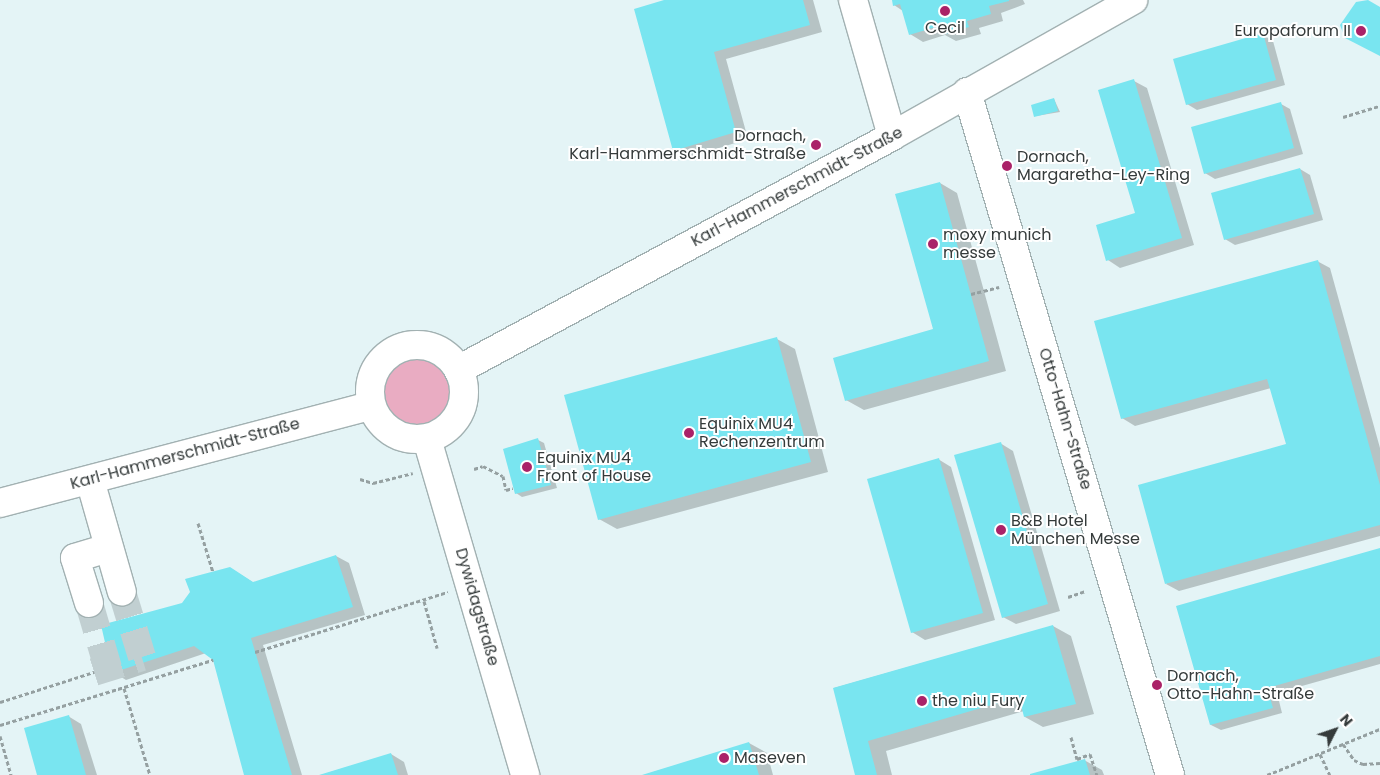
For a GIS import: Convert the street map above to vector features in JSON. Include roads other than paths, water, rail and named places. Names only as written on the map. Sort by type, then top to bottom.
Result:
[{"type":"street","points":[[853,0],[892,136]]},
{"type":"street","name":"Karl-Hammerschmidt-Straße","points":[[458,370],[892,136],[1133,0]]},
{"type":"street","name":"Otto-Hahn-Straße","points":[[967,92],[1170,775]]},
{"type":"street","points":[[421,345],[432,348],[447,357],[458,370],[464,394],[462,406],[449,427],[427,439],[399,437],[382,424],[371,406],[370,383],[373,372],[388,354],[398,348],[421,345]]},
{"type":"street","name":"Karl-Hammerschmidt-Straße","points":[[0,503],[371,406]]},
{"type":"street","name":"Dywidagstraße","points":[[427,439],[437,467],[526,775]]},
{"type":"street","points":[[90,480],[122,592]]},
{"type":"street","points":[[89,603],[76,558],[108,548]]},
{"type":"tunnel","points":[[94,672],[142,657],[122,592]]},
{"type":"tunnel","points":[[89,603],[108,668]]},
{"type":"place","name":"Cecil","points":[[945,11]]},
{"type":"place","name":"Europaforum II","points":[[1361,31]]},
{"type":"place","name":"Dornach, Karl-Hammerschmidt-Straße","points":[[816,145]]},
{"type":"place","name":"Dornach, Margaretha-Ley-Ring","points":[[1007,166]]},
{"type":"place","name":"moxy munich messe","points":[[933,244]]},
{"type":"place","name":"Equinix MU4 Rechenzentrum","points":[[689,433]]},
{"type":"place","name":"Equinix MU4 Front of House","points":[[527,467]]},
{"type":"place","name":"B&B Hotel München Messe","points":[[1001,530]]},
{"type":"place","name":"Dornach, Otto-Hahn-Straße","points":[[1157,685]]},
{"type":"place","name":"the niu Fury","points":[[922,701]]},
{"type":"place","name":"Maseven","points":[[724,758]]}]
